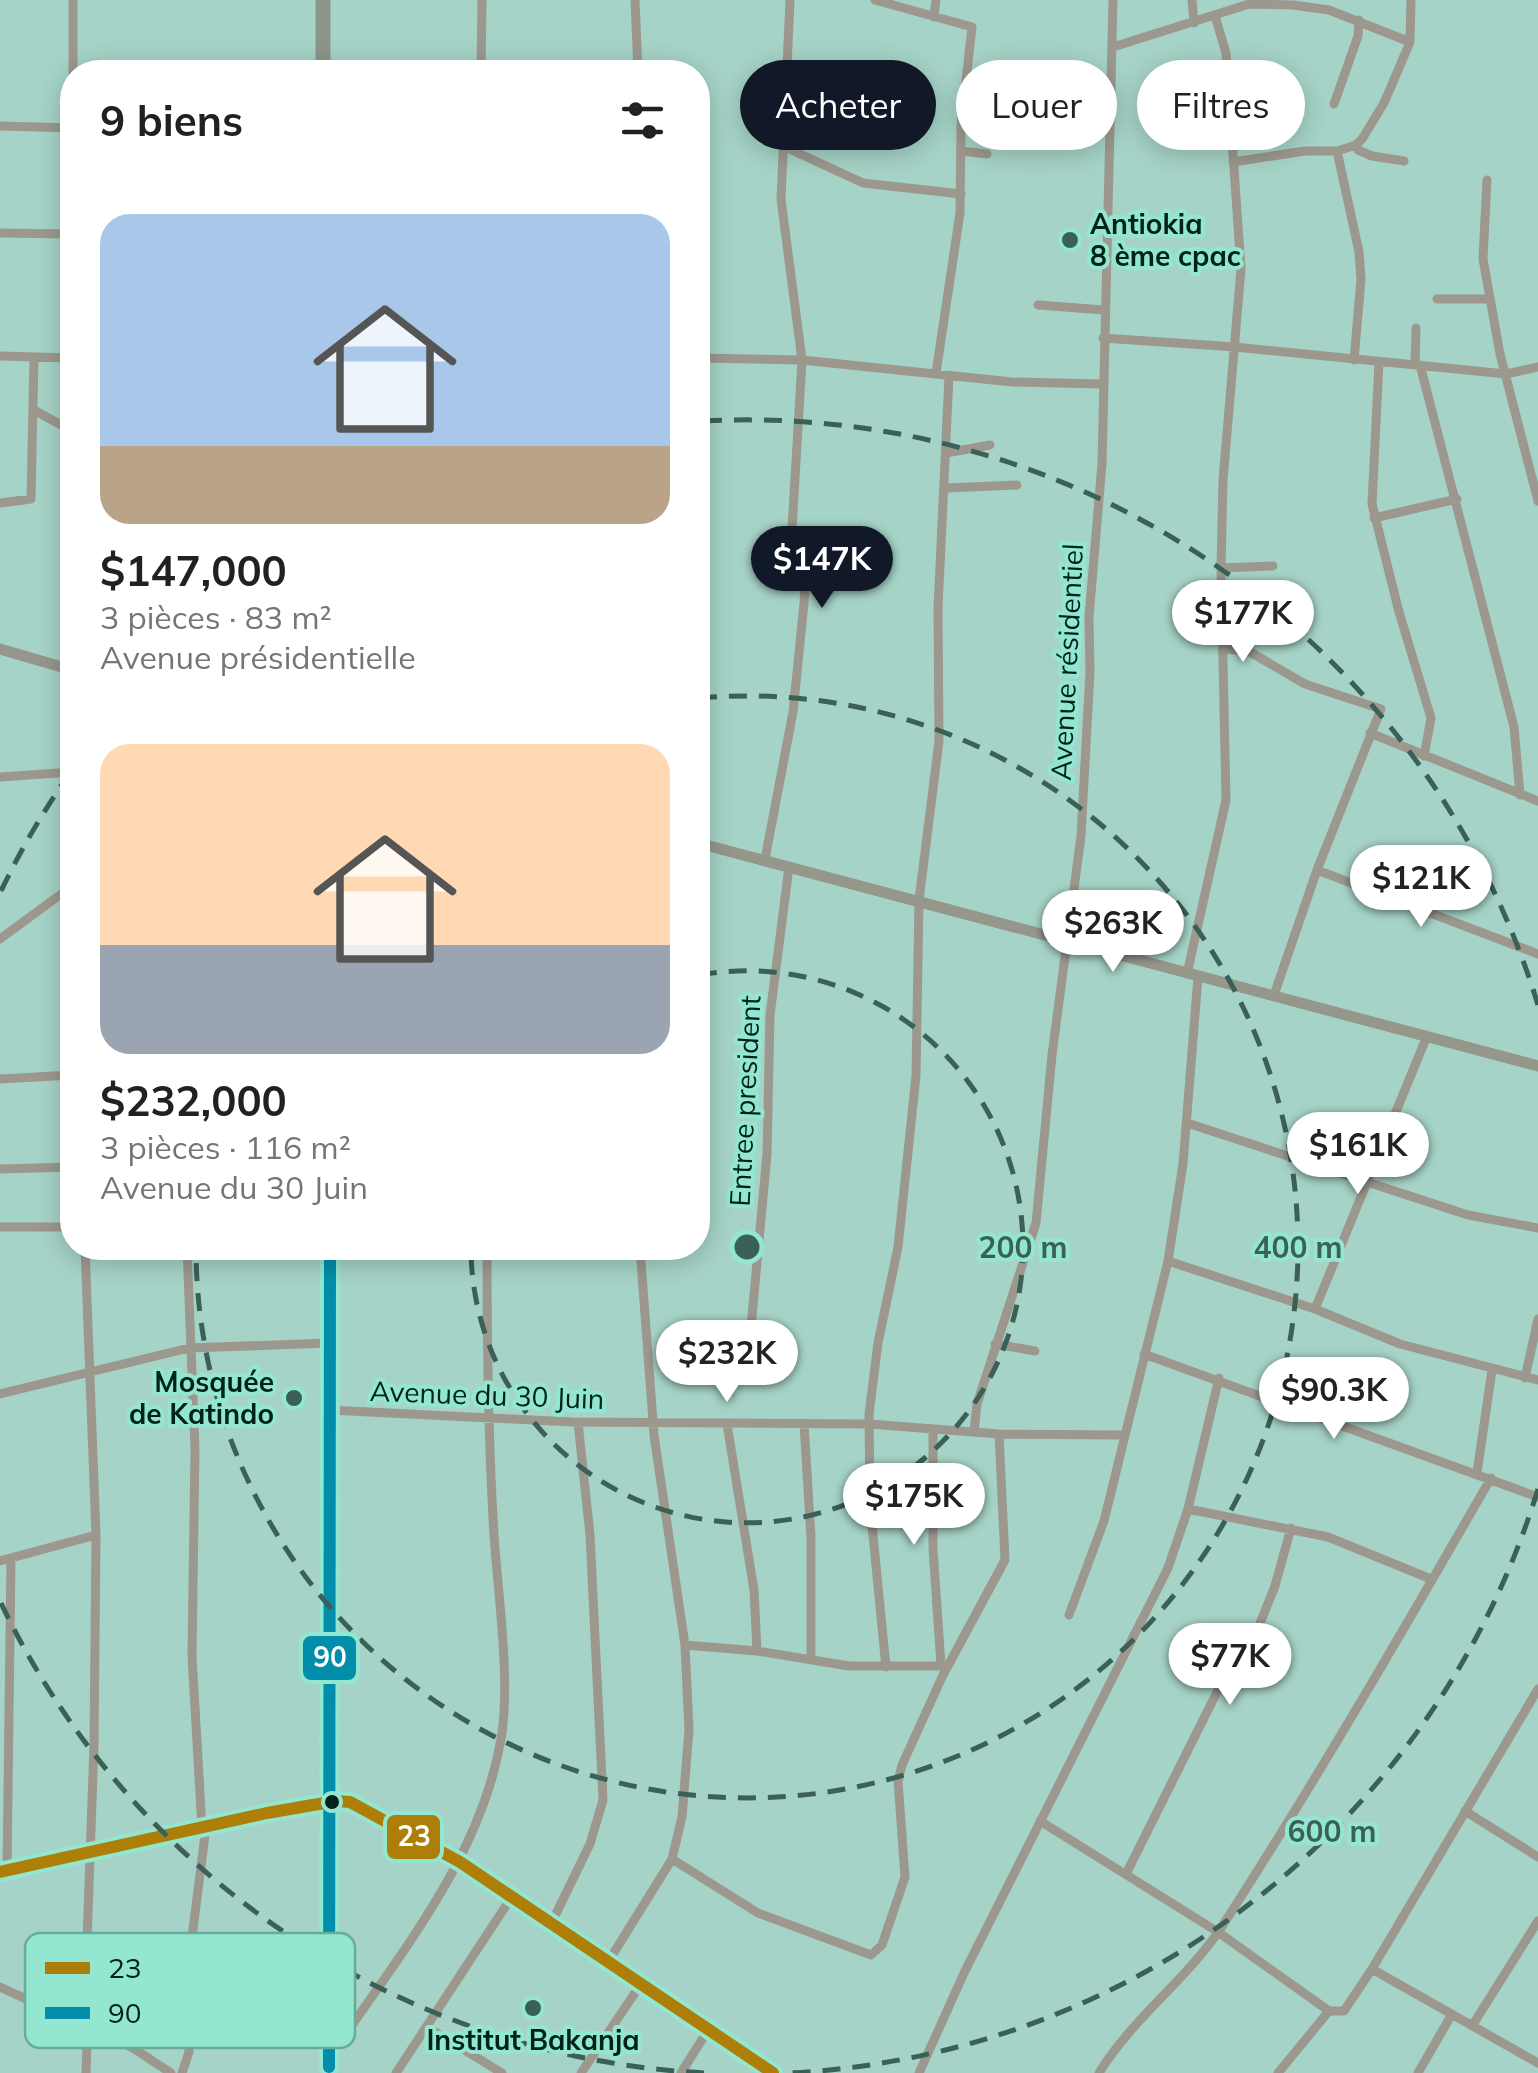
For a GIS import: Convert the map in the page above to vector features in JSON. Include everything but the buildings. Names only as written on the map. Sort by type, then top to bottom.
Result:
[{"type":"highway","points":[[323,0],[323,60]]},
{"type":"highway","points":[[329,1933],[330,1260]]},
{"type":"highway","points":[[328,2050],[329,2073]]},
{"type":"street","points":[[73,0],[73,60]]},
{"type":"street","points":[[480,60],[482,0]]},
{"type":"street","points":[[635,0],[638,60]]},
{"type":"street","points":[[787,60],[790,0]]},
{"type":"street","points":[[875,0],[972,27],[955,254],[936,373]]},
{"type":"street","points":[[934,17],[936,0]]},
{"type":"street","name":"Avenue résidentiel","points":[[974,1432],[976,1404],[1036,1224],[1065,941],[1082,822],[1089,617],[1102,464],[1112,0]]},
{"type":"street","points":[[1192,0],[1194,23]]},
{"type":"street","points":[[1233,162],[1305,151],[1336,152],[1356,145],[1384,103],[1410,42],[1411,0]]},
{"type":"street","points":[[1112,47],[1249,4],[1329,10],[1410,42]]},
{"type":"street","points":[[1070,1615],[1100,1534],[1168,1262],[1187,1123],[1193,975],[1226,800],[1223,480],[1241,268],[1226,54],[1215,16]]},
{"type":"street","points":[[1334,104],[1358,36],[1359,20]]},
{"type":"street","points":[[0,126],[60,128]]},
{"type":"street","points":[[1356,145],[1372,156],[1404,161]]},
{"type":"street","points":[[765,860],[793,712],[806,568],[791,546],[802,360],[781,199],[782,150]]},
{"type":"street","points":[[791,150],[864,183],[961,194]]},
{"type":"street","points":[[961,151],[987,154]]},
{"type":"street","points":[[1336,152],[1362,279],[1354,360]]},
{"type":"street","points":[[1487,180],[1483,259],[1506,374],[1538,501]]},
{"type":"street","points":[[0,233],[60,232]]},
{"type":"street","points":[[1437,299],[1490,298]]},
{"type":"street","points":[[1038,305],[1104,310]]},
{"type":"street","points":[[1416,328],[1418,365],[1457,500],[1514,727],[1520,795]]},
{"type":"street","points":[[1103,338],[1506,374],[1538,368]]},
{"type":"street","points":[[0,356],[60,357]]},
{"type":"street","points":[[0,503],[30,499],[34,356]]},
{"type":"street","points":[[710,358],[802,360],[1056,385],[1102,384]]},
{"type":"street","points":[[1378,363],[1372,504],[1430,712],[1424,756]]},
{"type":"street","points":[[886,1667],[870,1504],[869,1424],[878,1343],[898,1247],[916,1076],[919,900],[939,741],[938,608],[948,376]]},
{"type":"street","points":[[34,410],[60,424]]},
{"type":"street","points":[[946,452],[990,445]]},
{"type":"street","points":[[946,488],[1016,485]]},
{"type":"street","points":[[1374,518],[1457,500]]},
{"type":"street","points":[[1221,568],[1273,566]]},
{"type":"street","points":[[1224,648],[1250,652],[1305,684],[1380,707],[1274,995]]},
{"type":"street","points":[[0,649],[60,666]]},
{"type":"street","points":[[1370,733],[1538,801]]},
{"type":"street","points":[[0,777],[60,773]]},
{"type":"street","points":[[710,846],[1538,1066]]},
{"type":"street","name":"Entree president","points":[[750,1338],[767,1154],[770,1015],[788,867]]},
{"type":"street","points":[[1318,870],[1538,954]]},
{"type":"street","points":[[0,939],[60,895]]},
{"type":"street","points":[[1315,1308],[1427,1036]]},
{"type":"street","points":[[0,1079],[60,1076]]},
{"type":"street","points":[[1187,1123],[1468,1215],[1538,1228]]},
{"type":"street","points":[[0,1169],[60,1167]]},
{"type":"street","points":[[0,1227],[60,1226]]},
{"type":"street","points":[[86,1260],[96,1535],[87,1933]]},
{"type":"street","points":[[187,1260],[195,1449],[192,1656],[204,1828],[192,1933]]},
{"type":"street","points":[[355,2021],[460,1862],[484,1801],[504,1721],[486,1418],[487,1260]]},
{"type":"street","points":[[608,1962],[672,1860],[682,1817],[688,1730],[685,1645],[652,1422],[641,1260]]},
{"type":"street","points":[[1168,1262],[1315,1308],[1368,1333],[1538,1380]]},
{"type":"street","points":[[1526,1378],[1538,1319]]},
{"type":"street","points":[[0,1394],[189,1348],[330,1343]]},
{"type":"street","points":[[995,1344],[1035,1351]]},
{"type":"street","points":[[1144,1354],[1220,1378],[1538,1496]]},
{"type":"street","points":[[1478,1474],[1492,1370]]},
{"type":"street","points":[[918,2073],[964,1973],[1154,1599],[1188,1509],[1220,1378]]},
{"type":"street","name":"Avenue du 30 Juin","points":[[329,1410],[578,1422],[869,1424],[999,1434],[1123,1435]]},
{"type":"street","points":[[551,1924],[590,1844],[603,1800],[590,1536],[578,1422]]},
{"type":"street","points":[[727,1424],[747,1539],[757,1650]]},
{"type":"street","points":[[804,1424],[811,1537],[811,1660]]},
{"type":"street","points":[[933,1429],[933,1548],[944,1665]]},
{"type":"street","points":[[672,1860],[758,1914],[870,1955],[882,1946],[905,1877],[900,1773],[944,1665],[1005,1560],[999,1434]]},
{"type":"street","points":[[1099,2073],[1116,2047],[1218,1932],[1491,1478]]},
{"type":"street","points":[[1188,1509],[1290,1528],[1365,1550],[1431,1579]]},
{"type":"street","points":[[1126,1874],[1225,1676],[1255,1636],[1275,1586],[1290,1528]]},
{"type":"street","points":[[96,1535],[5,1560],[4,1871],[330,1802],[350,1802],[460,1862],[773,2073]]},
{"type":"street","points":[[685,1645],[886,1667],[944,1665]]},
{"type":"street","points":[[1040,1821],[1218,1932],[1328,2012],[1346,2010],[1538,1689]]},
{"type":"street","points":[[1465,1811],[1538,1858]]},
{"type":"street","points":[[396,2073],[511,1898]]},
{"type":"street","points":[[1472,2026],[1538,1921]]},
{"type":"street","points":[[1372,1969],[1538,2063]]},
{"type":"street","points":[[581,2073],[641,1984]]},
{"type":"street","points":[[0,1987],[25,1999]]},
{"type":"street","points":[[1278,2073],[1328,2012]]},
{"type":"street","points":[[1418,2073],[1452,2014]]},
{"type":"street","points":[[427,2027],[502,2073]]},
{"type":"street","points":[[681,2073],[708,2030]]},
{"type":"street","points":[[86,2073],[87,2048]]},
{"type":"street","points":[[133,2048],[171,2073]]},
{"type":"street","points":[[182,2073],[189,2048]]},
{"type":"transit line","name":"90","points":[[329,1933],[330,1260]]},
{"type":"transit line","name":"23","points":[[0,1872],[267,1813],[350,1802],[460,1862],[773,2073]]},
{"type":"transit line","name":"90","points":[[329,2048],[329,2067]]},
{"type":"place","name":"Antiokia 8 ème cpac","points":[[1070,240]]},
{"type":"place","name":"Mosquée de Katindo","points":[[294,1398]]},
{"type":"place","name":"Institut Bakanja","points":[[533,2008]]}]
